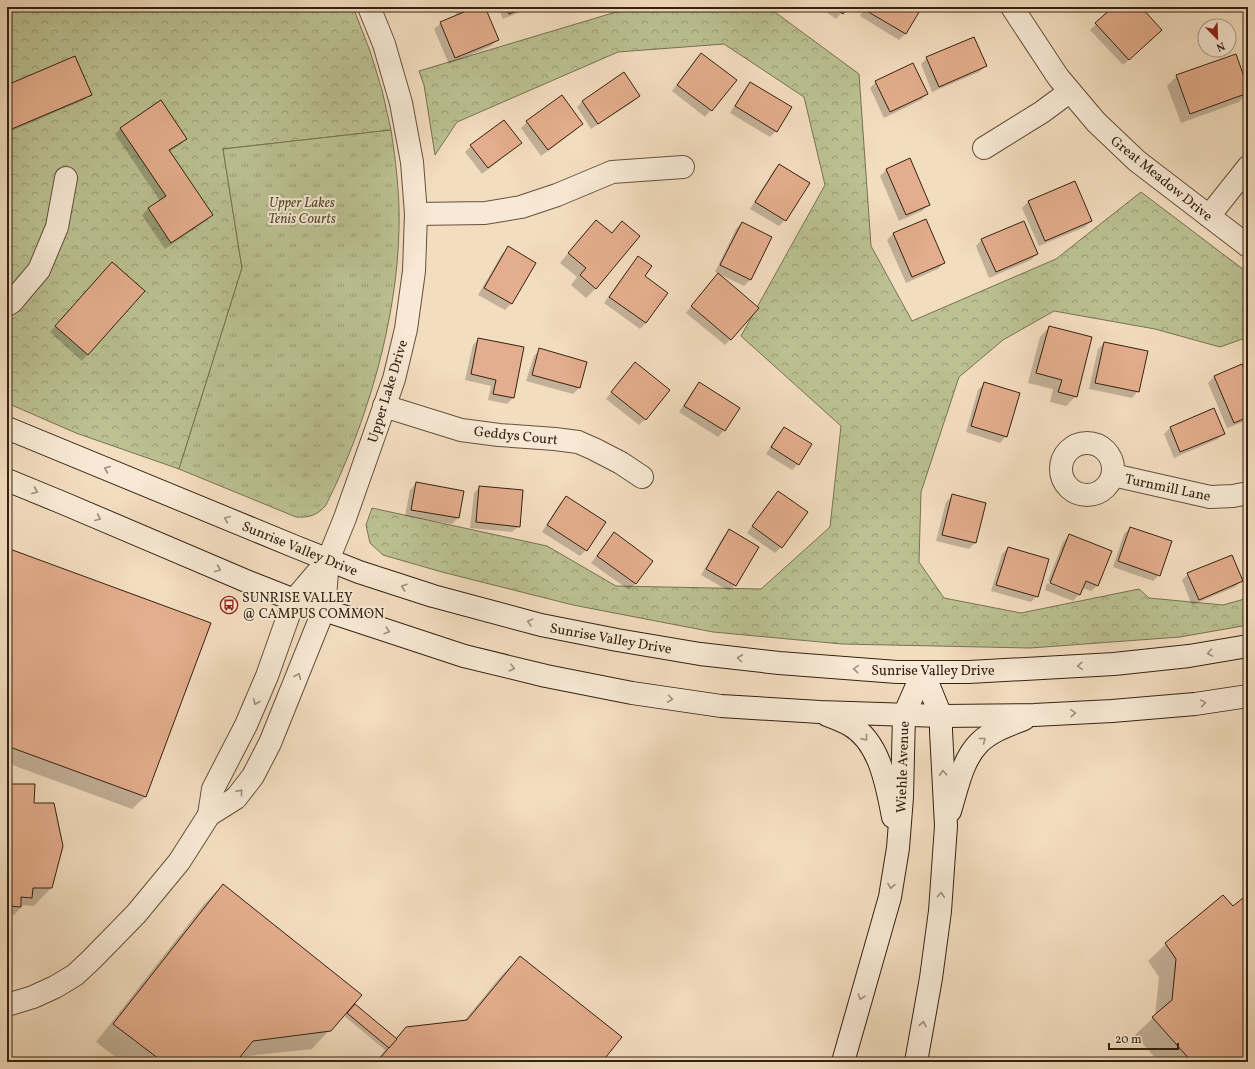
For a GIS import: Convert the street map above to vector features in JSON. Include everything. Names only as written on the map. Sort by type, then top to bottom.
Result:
[{"type":"main road","name":"Upper Lake Drive","points":[[328,560],[345,518],[394,379],[406,329],[414,271],[416,214],[412,162],[401,103],[384,44],[370,7]]},
{"type":"main road","name":"Great Meadow Drive","points":[[1012,7],[1058,77],[1069,92],[1096,122],[1137,161],[1248,246]]},
{"type":"main road","points":[[984,148],[1042,112],[1069,92]]},
{"type":"main road","points":[[1209,216],[1248,166]]},
{"type":"main road","points":[[416,214],[485,213],[521,207],[557,195],[612,172],[683,168]]},
{"type":"main road","points":[[7,305],[12,302],[39,270],[57,227],[66,178]]},
{"type":"main road","name":"Geddys Court","points":[[384,406],[461,430],[578,442],[608,456],[642,477]]},
{"type":"main road","name":"Sunrise Valley Drive","points":[[7,428],[359,572],[432,596],[548,627],[617,640],[779,663],[897,672],[976,672],[1114,664],[1189,656],[1248,646]]},
{"type":"main road","name":"Turnmill Lane","points":[[1113,475],[1210,497],[1233,496],[1248,493]]},
{"type":"main road","points":[[7,480],[294,600],[464,656],[554,678],[632,693],[721,706],[820,712],[941,716],[1034,715],[1112,711],[1195,704],[1248,696]]},
{"type":"main road","points":[[7,1005],[55,987],[74,975],[92,959],[136,914],[179,862],[209,815],[213,789],[246,725],[267,676],[294,600],[328,560]]},
{"type":"main road","points":[[209,815],[236,798],[253,776],[276,729],[324,609],[328,560]]},
{"type":"main road","points":[[916,1062],[931,978],[940,911],[946,826],[941,716],[923,672]]},
{"type":"main road","name":"Wiehle Avenue","points":[[843,1062],[890,897],[898,848],[902,797],[904,715],[923,672]]},
{"type":"main road","points":[[820,712],[850,725],[863,735],[872,749],[880,765],[887,788],[898,848]]},
{"type":"main road","points":[[946,826],[961,775],[969,756],[980,742],[1000,729],[1034,715]]},
{"type":"green space","points":[[7,7],[353,7],[370,51],[382,90],[391,130],[223,149],[242,268],[179,469],[76,433],[7,403]]},
{"type":"green space","points":[[720,7],[768,7],[859,74],[871,246],[912,321],[1056,259],[1141,192],[1248,273],[1248,337],[1220,347],[1155,329],[1054,311],[1003,340],[959,377],[921,492],[919,562],[944,598],[1021,613],[1139,589],[1149,598],[1223,605],[1248,598],[1248,625],[1180,637],[1030,648],[842,644],[713,632],[573,605],[442,572],[383,555],[370,543],[366,525],[372,508],[547,546],[616,586],[761,589],[830,527],[841,426],[741,336],[825,185],[804,97],[724,44],[618,52],[457,122],[435,155],[424,85],[419,71],[616,12]]},
{"type":"green space","name":"Upper Lakes Tenis Courts","points":[[391,130],[399,204],[397,264],[393,299],[386,335],[367,406],[341,473],[326,505],[313,515],[296,517],[179,469],[242,268],[223,149]]},
{"type":"building","points":[[461,7],[485,7],[499,40],[455,58],[440,22],[464,12]]},
{"type":"building","points":[[506,7],[525,7],[509,14]]},
{"type":"building","points":[[834,7],[848,7],[843,14]]},
{"type":"building","points":[[867,7],[922,7],[906,34],[865,10]]},
{"type":"building","points":[[1113,7],[1141,7],[1162,30],[1129,60],[1095,23]]},
{"type":"building","points":[[974,37],[987,66],[939,87],[926,57]]},
{"type":"building","points":[[701,53],[737,80],[712,111],[677,85]]},
{"type":"building","points":[[75,56],[92,95],[7,131],[7,85]]},
{"type":"building","points":[[1237,57],[1248,88],[1248,93],[1190,114],[1176,75],[1225,58]]},
{"type":"building","points":[[913,63],[928,94],[890,112],[875,81]]},
{"type":"building","points":[[624,72],[640,96],[598,124],[582,101]]},
{"type":"building","points":[[750,82],[792,107],[777,132],[735,106]]},
{"type":"building","points":[[562,95],[583,124],[548,150],[526,121]]},
{"type":"building","points":[[161,100],[187,139],[169,150],[213,215],[171,243],[148,208],[166,196],[120,128]]},
{"type":"building","points":[[504,120],[522,143],[488,168],[470,145]]},
{"type":"building","points":[[910,158],[930,205],[906,215],[886,169]]},
{"type":"building","points":[[779,164],[810,183],[786,221],[755,202]]},
{"type":"building","points":[[1075,181],[1092,221],[1045,241],[1028,201]]},
{"type":"building","points":[[926,219],[945,263],[912,277],[893,233]]},
{"type":"building","points":[[596,220],[612,233],[622,221],[640,236],[596,289],[580,275],[586,268],[568,253]]},
{"type":"building","points":[[1024,221],[1038,254],[996,272],[981,239]]},
{"type":"building","points":[[742,222],[772,237],[751,280],[720,265]]},
{"type":"building","points":[[508,246],[536,263],[512,304],[484,288]]},
{"type":"building","points":[[638,256],[652,266],[645,276],[668,293],[646,323],[609,297]]},
{"type":"building","points":[[112,262],[145,291],[88,355],[55,326]]},
{"type":"building","points":[[718,273],[759,308],[731,340],[691,306]]},
{"type":"building","points":[[1049,326],[1092,337],[1077,397],[1058,392],[1062,380],[1036,373]]},
{"type":"building","points":[[478,338],[524,347],[514,398],[493,394],[496,380],[471,374]]},
{"type":"building","points":[[1104,342],[1148,351],[1139,392],[1095,383]]},
{"type":"building","points":[[539,348],[587,362],[580,388],[532,375]]},
{"type":"building","points":[[635,362],[670,390],[646,420],[611,392]]},
{"type":"building","points":[[1242,364],[1248,377],[1248,417],[1234,423],[1214,376]]},
{"type":"building","points":[[699,382],[740,408],[725,431],[684,406]]},
{"type":"building","points":[[984,382],[1020,393],[1007,437],[971,426]]},
{"type":"building","points":[[1214,408],[1225,434],[1180,452],[1170,427]]},
{"type":"building","points":[[784,427],[812,444],[799,465],[771,447]]},
{"type":"building","points":[[416,482],[464,491],[459,518],[411,510]]},
{"type":"building","points":[[479,486],[523,490],[520,527],[476,522]]},
{"type":"building","points":[[778,491],[808,512],[782,548],[752,526]]},
{"type":"building","points":[[952,494],[986,503],[976,543],[942,535]]},
{"type":"building","points":[[566,496],[606,522],[587,551],[547,525]]},
{"type":"building","points":[[1130,527],[1172,541],[1160,576],[1118,561]]},
{"type":"building","points":[[729,529],[759,547],[736,586],[706,569]]},
{"type":"building","points":[[614,532],[653,561],[636,584],[597,556]]},
{"type":"building","points":[[1069,534],[1112,551],[1098,586],[1086,581],[1080,595],[1050,583]]},
{"type":"building","points":[[1008,547],[1049,559],[1038,597],[996,585]]},
{"type":"building","points":[[7,548],[211,623],[146,797],[7,746]]},
{"type":"building","points":[[1232,555],[1243,581],[1199,600],[1187,573]]},
{"type":"building","points":[[7,784],[35,784],[34,803],[54,803],[63,846],[52,888],[33,888],[32,898],[21,897],[21,907],[7,906]]},
{"type":"building","points":[[223,884],[362,995],[331,1031],[253,1041],[236,1062],[163,1062],[113,1024]]},
{"type":"building","points":[[1248,894],[1248,1062],[1220,1062],[1216,1058],[1212,1062],[1192,1062],[1152,1017],[1172,1000],[1176,959],[1165,943],[1223,895],[1233,906]]},
{"type":"building","points":[[520,956],[622,1037],[602,1062],[377,1062],[406,1027],[467,1020]]},
{"type":"building","points":[[355,1004],[397,1039],[389,1048],[347,1013]]},
{"type":"place","name":"SUNRISE VALLEY @ CAMPUS COMMON","points":[[229,605]]}]
